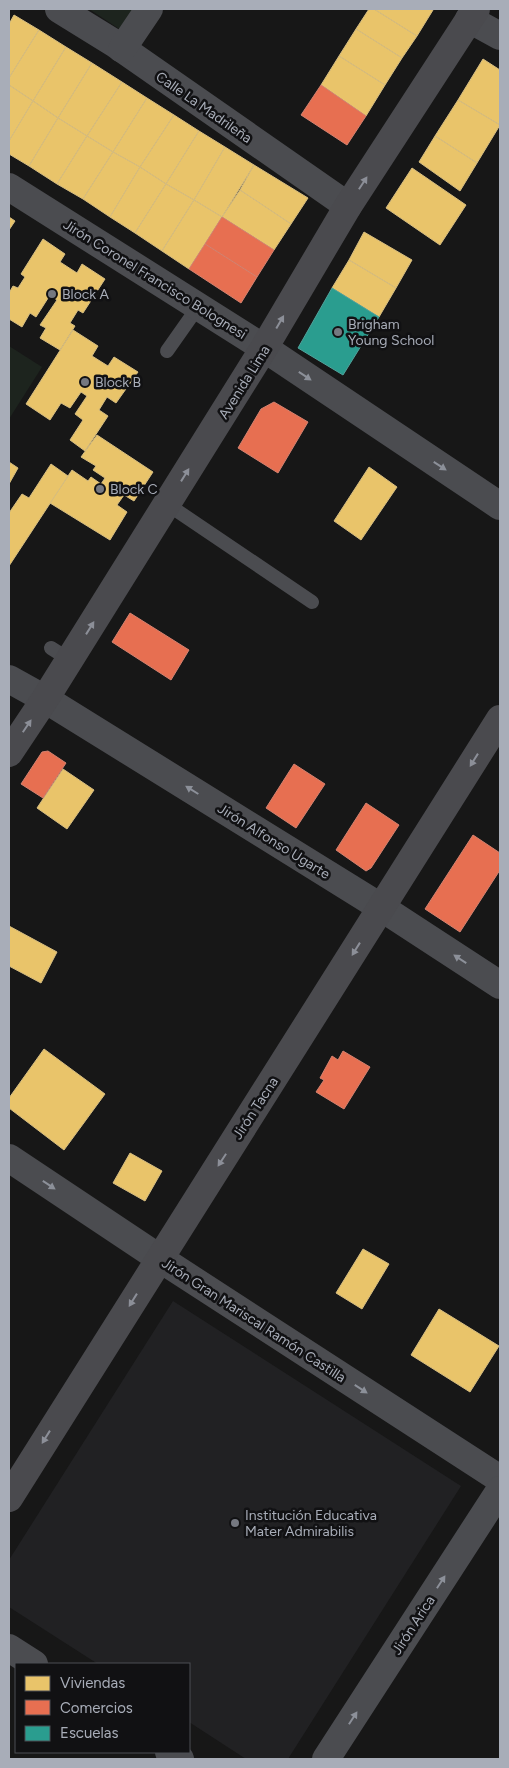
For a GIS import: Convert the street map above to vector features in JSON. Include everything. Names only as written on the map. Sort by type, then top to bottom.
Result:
[{"type":"street","name":"Calle La Madrileña","points":[[59,9],[122,49],[348,206]]},
{"type":"street","points":[[122,49],[149,9]]},
{"type":"street","points":[[472,14],[500,36]]},
{"type":"street","name":"Avenida Lima","points":[[9,753],[45,699],[61,654],[167,504],[264,348],[348,206],[472,14]]},
{"type":"street","name":"Jirón Coronel Francisco Bolognesi","points":[[9,187],[264,348],[500,506]]},
{"type":"street","name":"Jirón Alfonso Ugarte","points":[[9,679],[45,699],[382,908],[500,986]]},
{"type":"street","name":"Jirón Tacna","points":[[9,1498],[500,719]]},
{"type":"street","name":"Jirón Gran Mariscal Ramón Castilla","points":[[9,1158],[159,1258],[500,1479]]},
{"type":"street","name":"Jirón Arica","points":[[326,1759],[500,1490]]},
{"type":"street","points":[[9,1648],[32,1663]]},
{"type":"lane","points":[[167,351],[198,307]]},
{"type":"lane","points":[[167,504],[312,602]]},
{"type":"shaded area","points":[[89,9],[135,9],[121,30]]},
{"type":"shaded area","points":[[9,346],[42,367],[9,419]]},
{"type":"shaded area","name":"Institución Educativa Mater Admirabilis","points":[[173,1301],[461,1486],[288,1759],[246,1759],[190,1723],[190,1663],[96,1663],[9,1607],[9,1560]]},
{"type":"building: Viviendas","points":[[369,9],[374,9],[417,36],[402,58],[356,29]]},
{"type":"building: Viviendas","points":[[374,9],[431,9],[433,10],[417,36]]},
{"type":"building: Viviendas","points":[[14,15],[39,30],[9,78],[9,24]]},
{"type":"building: Viviendas","points":[[356,29],[402,58],[385,85],[339,56]]},
{"type":"building: Viviendas","points":[[39,30],[66,47],[33,101],[9,85],[9,78]]},
{"type":"building: Viviendas","points":[[66,47],[92,63],[58,118],[33,101]]},
{"type":"building: Viviendas","points":[[339,56],[385,85],[366,116],[321,85]]},
{"type":"building: Viviendas","points":[[483,59],[500,70],[500,125],[458,100]]},
{"type":"building: Viviendas","points":[[92,63],[122,82],[87,136],[58,118]]},
{"type":"building: Viviendas","points":[[122,82],[147,98],[113,152],[87,136]]},
{"type":"building: Viviendas","points":[[9,85],[33,101],[9,141]]},
{"type":"building: Viviendas","points":[[147,98],[174,115],[140,167],[113,152]]},
{"type":"building: Viviendas","points":[[458,100],[500,125],[477,163],[435,136]]},
{"type":"building: Viviendas","points":[[33,101],[58,118],[29,166],[9,154],[9,141]]},
{"type":"building: Viviendas","points":[[174,115],[199,131],[166,184],[140,167]]},
{"type":"building: Viviendas","points":[[58,118],[87,136],[57,184],[29,166]]},
{"type":"building: Viviendas","points":[[199,131],[225,147],[194,200],[166,184]]},
{"type":"building: Viviendas","points":[[87,136],[113,152],[83,199],[57,184]]},
{"type":"building: Viviendas","points":[[435,136],[477,163],[460,191],[419,162]]},
{"type":"building: Viviendas","points":[[225,147],[254,165],[222,217],[194,200]]},
{"type":"building: Viviendas","points":[[113,152],[140,167],[110,217],[83,199]]},
{"type":"building: Viviendas","points":[[254,165],[308,198],[291,224],[240,190]]},
{"type":"building: Viviendas","points":[[140,167],[166,184],[135,233],[110,217]]},
{"type":"building: Viviendas","points":[[412,168],[466,205],[440,245],[386,208]]},
{"type":"building: Viviendas","points":[[166,184],[194,200],[162,251],[135,233]]},
{"type":"building: Viviendas","points":[[240,190],[291,224],[274,250],[222,217]]},
{"type":"building: Viviendas","points":[[194,200],[222,217],[189,269],[162,251]]},
{"type":"building: Viviendas","points":[[9,217],[15,221],[9,230]]},
{"type":"building: Viviendas","points":[[364,232],[412,260],[396,288],[349,260]]},
{"type":"building: Viviendas","name":"Block A","points":[[43,239],[65,254],[60,262],[77,273],[82,264],[105,279],[83,313],[78,310],[70,323],[75,326],[60,350],[40,338],[46,328],[40,325],[57,300],[50,295],[36,317],[30,313],[22,327],[9,319],[9,293],[13,286],[18,288],[25,277],[21,274]]},
{"type":"building: Viviendas","points":[[349,260],[396,288],[379,317],[332,288]]},
{"type":"building: Viviendas","name":"Block B","points":[[73,330],[98,346],[92,356],[108,366],[114,357],[138,372],[116,403],[107,397],[99,410],[108,416],[85,451],[70,440],[83,420],[75,414],[87,396],[81,392],[70,408],[61,403],[50,420],[26,404]]},
{"type":"building: Viviendas","name":"Block C","points":[[97,435],[153,472],[134,501],[124,495],[117,505],[127,512],[110,540],[50,503],[72,470],[88,481],[91,477],[101,484],[105,478],[93,470],[96,466],[81,457]]},
{"type":"building: Viviendas","points":[[9,462],[18,468],[9,484]]},
{"type":"building: Viviendas","points":[[51,464],[68,476],[9,566],[9,513],[22,494],[29,498]]},
{"type":"building: Viviendas","points":[[369,467],[397,487],[361,540],[334,521]]},
{"type":"building: Viviendas","points":[[63,769],[94,790],[67,829],[37,808]]},
{"type":"building: Viviendas","points":[[9,926],[57,952],[41,983],[9,966]]},
{"type":"building: Viviendas","points":[[44,1049],[105,1094],[64,1150],[9,1108],[9,1098]]},
{"type":"building: Viviendas","points":[[130,1153],[162,1171],[145,1201],[113,1183]]},
{"type":"building: Viviendas","points":[[363,1249],[389,1264],[362,1309],[336,1293]]},
{"type":"building: Viviendas","points":[[439,1309],[499,1346],[470,1392],[411,1355]]},
{"type":"building: Comercios","points":[[321,85],[366,116],[347,145],[301,115]]},
{"type":"building: Comercios","points":[[222,217],[274,250],[257,277],[205,244]]},
{"type":"building: Comercios","points":[[205,244],[257,277],[241,303],[189,269]]},
{"type":"building: Comercios","points":[[274,402],[308,422],[278,473],[238,448],[261,409]]},
{"type":"building: Comercios","points":[[130,613],[189,650],[171,680],[112,642]]},
{"type":"building: Comercios","points":[[48,751],[66,763],[43,798],[21,784],[42,752]]},
{"type":"building: Comercios","points":[[294,764],[325,784],[296,828],[266,808]]},
{"type":"building: Comercios","points":[[366,803],[399,825],[371,868],[366,871],[336,850]]},
{"type":"building: Comercios","points":[[473,835],[500,853],[500,870],[460,932],[425,909]]},
{"type":"building: Comercios","points":[[343,1051],[370,1067],[344,1109],[316,1092],[324,1080],[320,1078],[332,1056],[338,1060]]},
{"type":"building: Escuelas","name":"Brigham Young School","points":[[332,288],[379,317],[343,375],[298,348]]},
{"type":"place","name":"Block A","points":[[52,294]]},
{"type":"place","name":"Brigham Young School","points":[[338,332]]},
{"type":"place","name":"Block B","points":[[85,382]]},
{"type":"place","name":"Block C","points":[[100,489]]},
{"type":"place","name":"Institución Educativa Mater Admirabilis","points":[[235,1523]]}]
